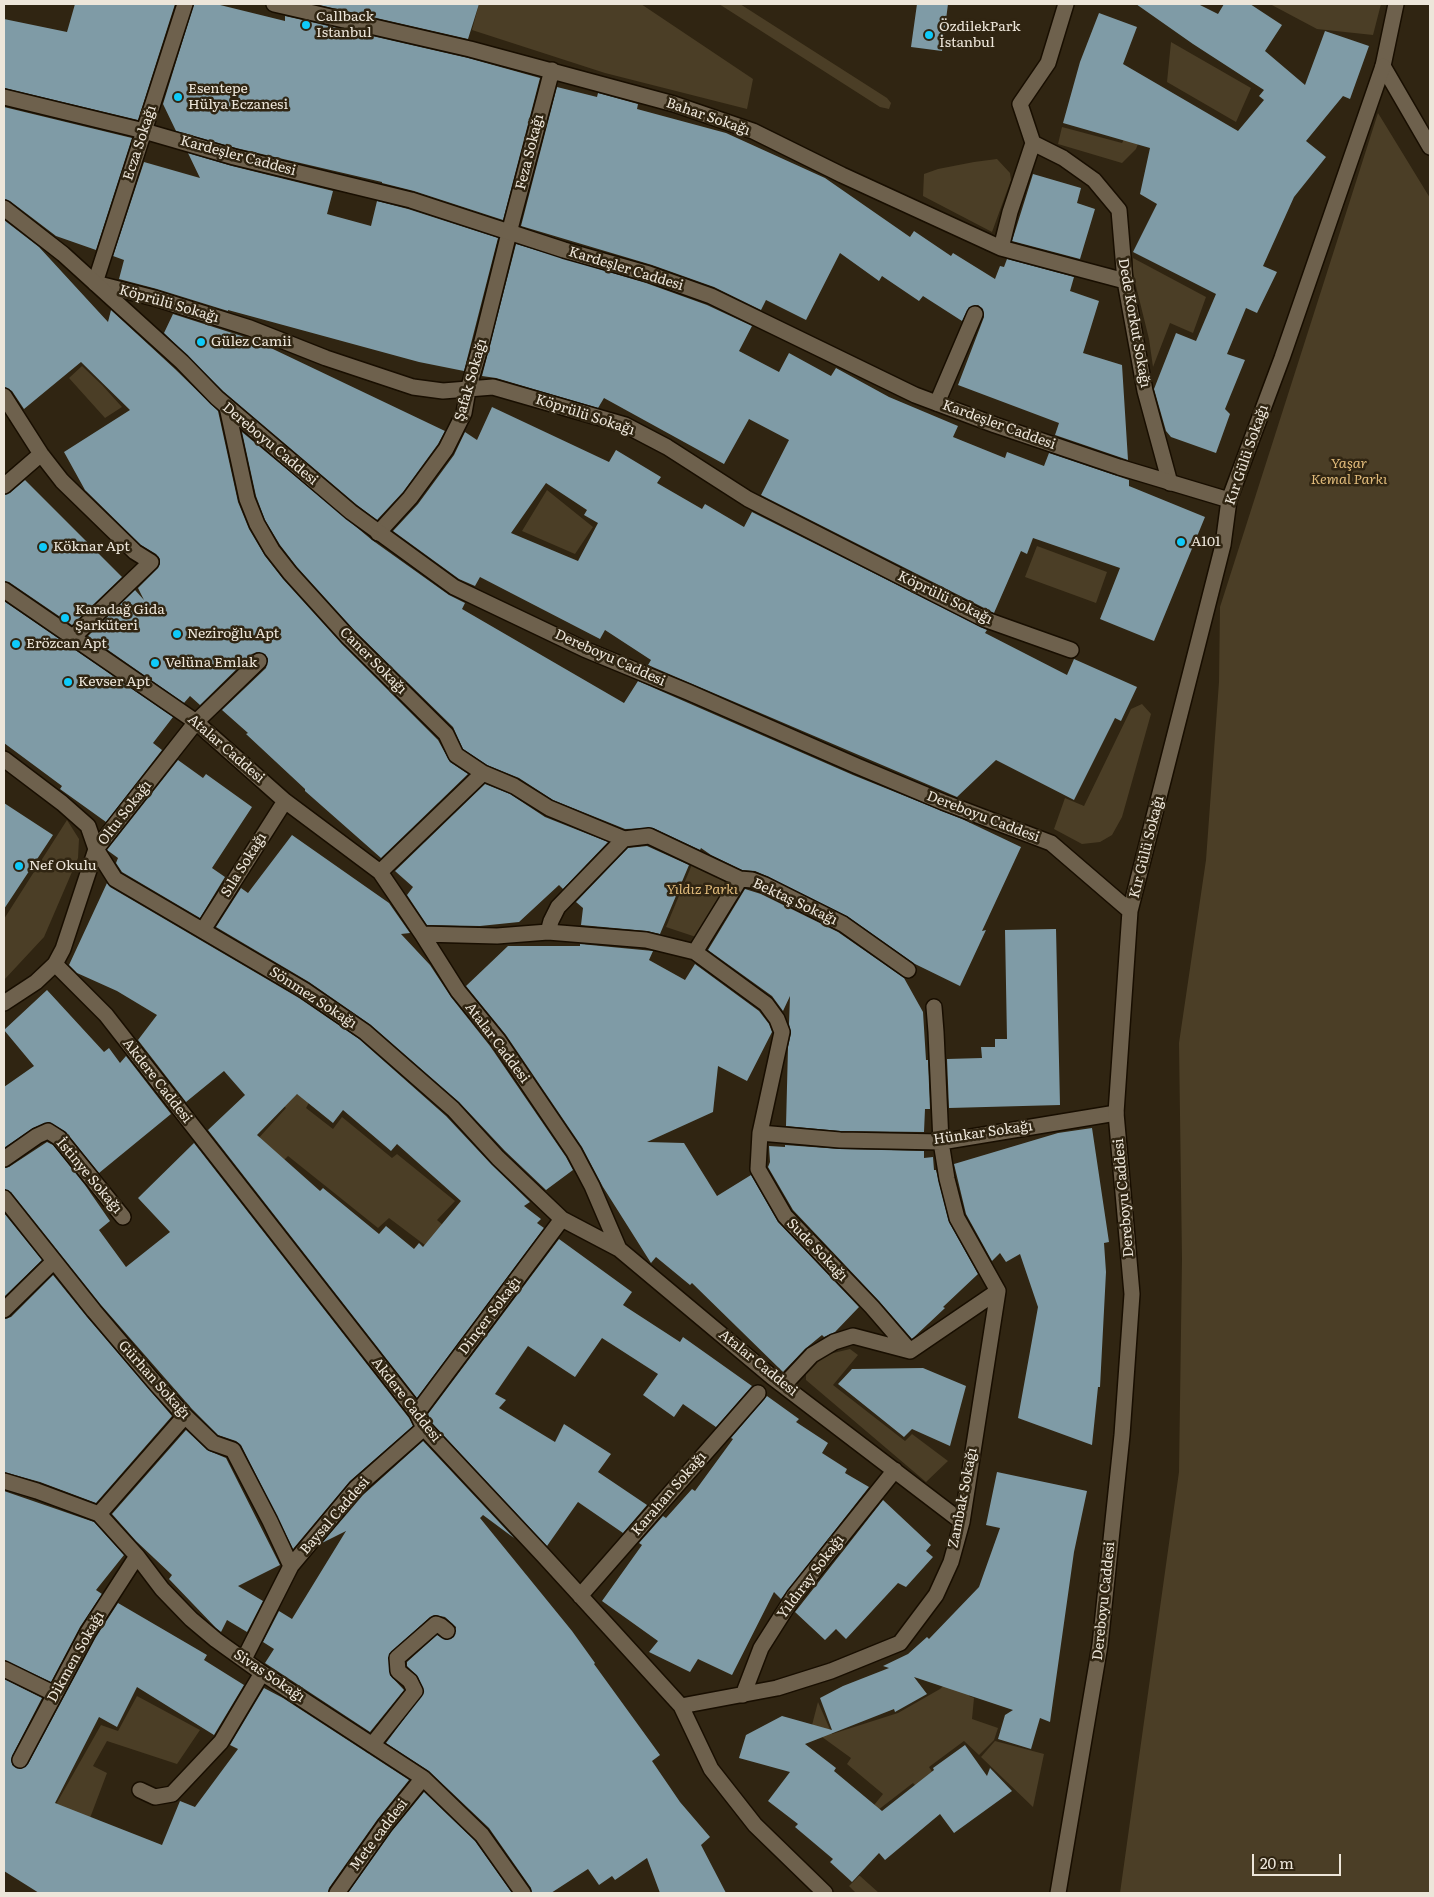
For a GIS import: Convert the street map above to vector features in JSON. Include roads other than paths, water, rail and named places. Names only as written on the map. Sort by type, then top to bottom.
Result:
[{"type":"street","name":"Ecza Sokağı","points":[[95,283],[185,4]]},
{"type":"street","name":"Bahar Sokağı","points":[[274,4],[407,34],[552,70],[674,104],[753,131],[842,175],[1000,248],[1125,281]]},
{"type":"street","points":[[1000,248],[1033,143],[1020,104],[1048,63],[1066,4]]},
{"type":"street","name":"Kır Gülü Sokağı","points":[[1130,911],[1223,545],[1229,500],[1282,358],[1383,66],[1396,4]]},
{"type":"street","points":[[1383,66],[1430,146]]},
{"type":"street","name":"Feza Sokağı","points":[[508,233],[552,70]]},
{"type":"street","name":"Kardeşler Caddesi","points":[[4,97],[144,131],[234,157],[411,200],[508,233],[649,274],[711,296],[915,395],[1170,484],[1229,500]]},
{"type":"street","name":"Dede Korkut Sokağı","points":[[1033,143],[1063,158],[1094,180],[1119,210],[1125,281],[1146,391],[1170,484]]},
{"type":"street","name":"Dereboyu Caddesi","points":[[4,208],[63,254],[182,362],[227,407],[351,512],[454,588],[584,648],[943,802],[1051,843],[1130,911],[1116,1112],[1132,1294],[1122,1425],[1100,1646],[1058,1893]]},
{"type":"street","name":"Şafak Sokağı","points":[[378,533],[410,498],[446,449],[464,413],[468,390],[508,233]]},
{"type":"street","name":"Köprülü Sokağı","points":[[95,283],[154,298],[250,328],[326,358],[413,387],[443,391],[494,387],[625,425],[667,447],[748,498],[984,619],[1071,650]]},
{"type":"street","points":[[937,403],[975,314]]},
{"type":"street","points":[[4,396],[41,454],[62,481],[135,552],[151,562],[72,638]]},
{"type":"street","name":"Caner Sokağı","points":[[227,407],[247,499],[257,524],[272,550],[290,573],[348,637],[446,734],[456,755],[483,773]]},
{"type":"street","points":[[4,486],[41,454]]},
{"type":"street","name":"Atalar Caddesi","points":[[4,590],[196,722],[285,801],[380,872],[458,991],[498,1040],[574,1152],[592,1186],[619,1250],[784,1385],[962,1522]]},
{"type":"street","name":"Oltu Sokağı","points":[[4,1003],[36,982],[55,964],[64,949],[96,849],[196,722],[259,661]]},
{"type":"street","name":"Sönmez Sokağı","points":[[4,759],[62,803],[88,826],[96,849],[115,879],[304,990],[365,1032],[453,1109],[498,1158],[562,1219],[619,1250]]},
{"type":"street","points":[[380,872],[483,773]]},
{"type":"street","name":"Bektaş Sokağı","points":[[483,773],[514,786],[549,808],[624,839],[649,836],[740,879],[752,880],[765,885],[843,924],[908,970]]},
{"type":"street","name":"Sıla Sokağı","points":[[203,930],[285,801]]},
{"type":"street","points":[[548,932],[558,907],[624,839]]},
{"type":"street","points":[[422,934],[497,936],[548,932],[646,940],[695,952],[740,879]]},
{"type":"street","name":"Sude Sokağı","points":[[695,952],[766,1004],[777,1019],[782,1032],[760,1133],[758,1169],[785,1216],[872,1307],[910,1351]]},
{"type":"street","name":"Akdere Caddesi","points":[[55,964],[106,1015],[417,1413],[424,1428],[680,1706],[711,1769],[756,1825],[825,1893]]},
{"type":"street","points":[[784,1385],[812,1355],[834,1342],[853,1336],[910,1351],[998,1290],[957,1218],[947,1179],[941,1142],[934,1007]]},
{"type":"street","name":"Hünkar Sokağı","points":[[760,1133],[840,1140],[941,1142],[1116,1112]]},
{"type":"street","name":"İstinye Sokağı","points":[[4,1159],[37,1136],[48,1131],[59,1138],[123,1217]]},
{"type":"street","name":"Gürhan Sokağı","points":[[4,1198],[131,1355],[185,1416],[213,1442],[233,1450],[291,1566]]},
{"type":"street","name":"Dinçer Sokağı","points":[[417,1413],[562,1219]]},
{"type":"street","points":[[4,1310],[54,1261]]},
{"type":"street","name":"Zambak Sokağı","points":[[680,1706],[777,1688],[831,1671],[900,1643],[936,1595],[951,1562],[962,1522],[998,1290]]},
{"type":"street","name":"Karahan Sokağı","points":[[580,1596],[758,1393]]},
{"type":"street","points":[[99,1514],[185,1416]]},
{"type":"street","name":"Baysal Caddesi","points":[[244,1659],[291,1566],[356,1488],[424,1428]]},
{"type":"street","name":"Yıldıray Sokağı","points":[[743,1694],[761,1648],[794,1596],[895,1470]]},
{"type":"street","name":"Sivas Sokağı","points":[[4,1481],[37,1490],[99,1514],[137,1556],[162,1589],[216,1640],[262,1673],[423,1778],[482,1835],[523,1893]]},
{"type":"street","name":"Dikmen Sokağı","points":[[20,1760],[88,1632],[137,1556]]},
{"type":"street","points":[[372,1745],[415,1691],[410,1681],[398,1671],[397,1658],[436,1624],[447,1631]]},
{"type":"street","points":[[4,1668],[55,1694]]},
{"type":"street","points":[[140,1790],[155,1797],[172,1794],[221,1742],[262,1673]]},
{"type":"street","name":"Mete caddesi","points":[[337,1893],[385,1825],[423,1778]]},
{"type":"place","name":"Callback Istanbul","points":[[306,25]]},
{"type":"place","name":"ÖzdilekPark İstanbul","points":[[929,35]]},
{"type":"place","name":"Esentepe Hülya Eczanesi","points":[[178,97]]},
{"type":"place","name":"Gülez Camii","points":[[201,342]]},
{"type":"place","name":"A101","points":[[1181,542]]},
{"type":"place","name":"Köknar Apt","points":[[43,547]]},
{"type":"place","name":"Karadağ Gida Şarküteri","points":[[65,618]]},
{"type":"place","name":"Neziroğlu Apt","points":[[177,634]]},
{"type":"place","name":"Erözcan Apt","points":[[16,644]]},
{"type":"place","name":"Velüna Emlak","points":[[155,663]]},
{"type":"place","name":"Kevser Apt","points":[[68,682]]},
{"type":"place","name":"Nef Okulu","points":[[19,866]]},
{"type":"park label","name":"Yaşar Kemal Parkı","points":[[1349,472]]},
{"type":"park label","name":"Yıldız Parkı","points":[[702,890]]}]
